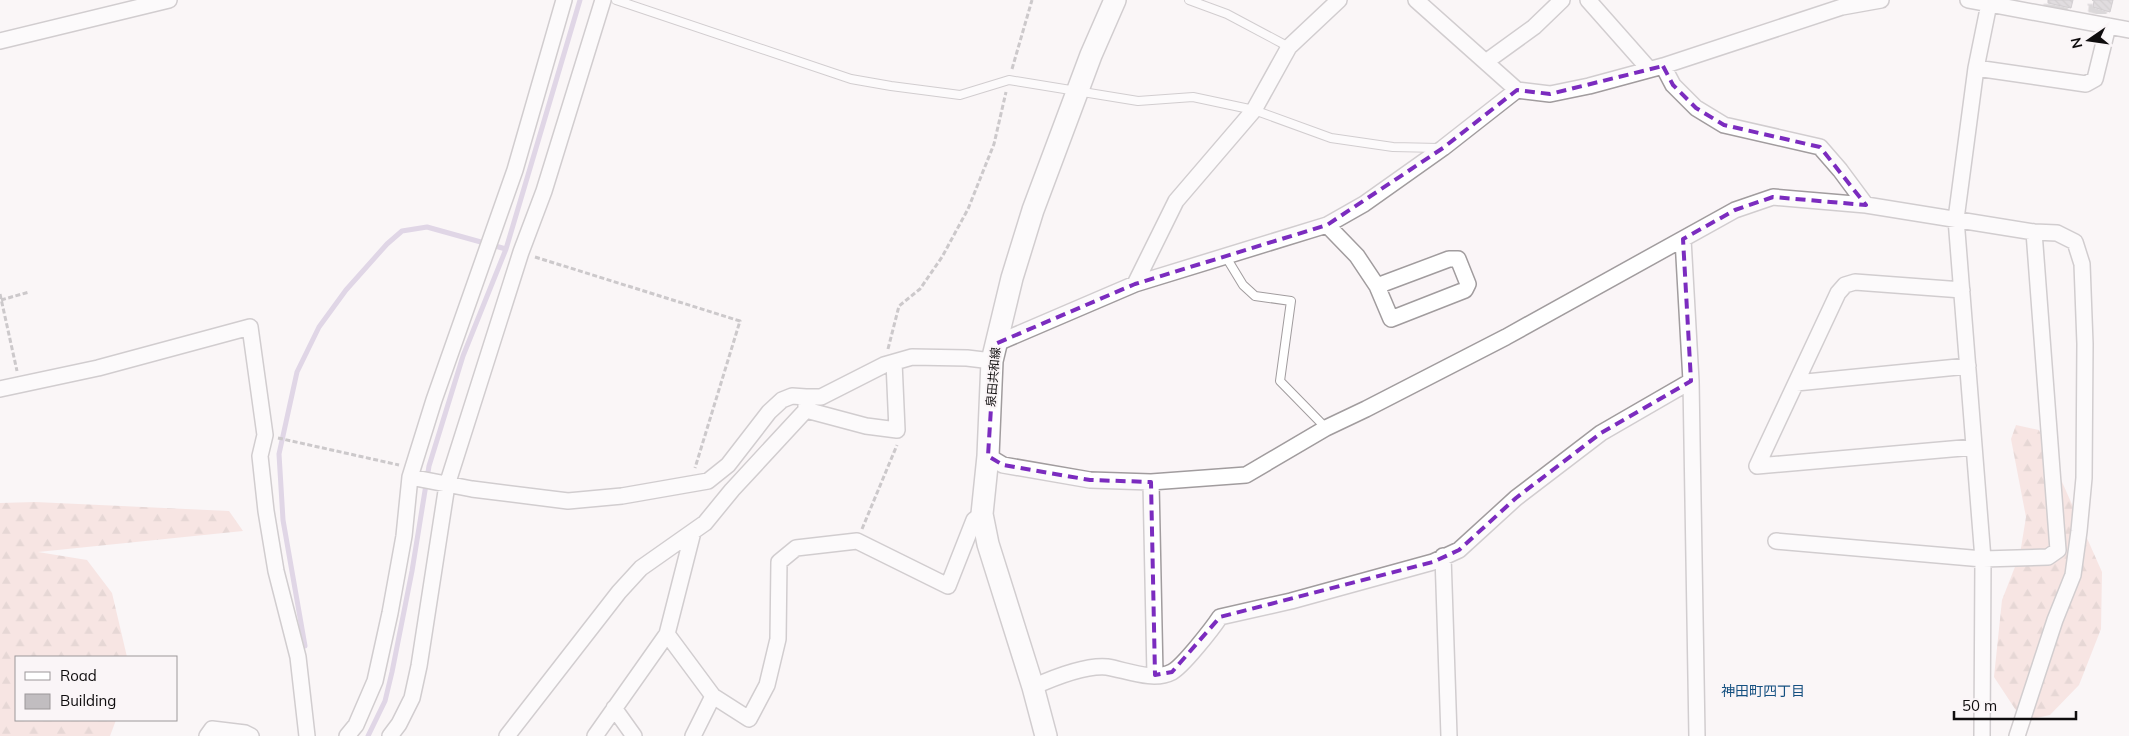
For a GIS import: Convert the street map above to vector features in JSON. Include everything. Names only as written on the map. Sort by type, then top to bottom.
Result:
[{"type":"main road","name":"泉田共和線","points":[[1046,736],[1033,686],[988,544],[982,514],[988,456],[994,353],[1012,278],[1033,210],[1077,91],[1115,0]]},
{"type":"street","points":[[0,41],[169,0]]},
{"type":"street","points":[[347,736],[356,724],[375,681],[390,613],[414,474],[434,400],[515,170],[564,0]]},
{"type":"street","points":[[390,736],[399,724],[412,698],[420,666],[447,485],[522,252],[544,191],[603,0]]},
{"type":"street","points":[[1135,284],[1176,201],[1254,110],[1289,47],[1339,0]]},
{"type":"street","points":[[1417,0],[1518,90],[1550,94],[1589,86],[1656,68],[1842,7],[1881,0]]},
{"type":"street","points":[[1487,61],[1534,27],[1562,0]]},
{"type":"street","points":[[1588,0],[1696,108],[1724,125],[1820,148],[1840,170],[1866,205]]},
{"type":"street","points":[[1968,0],[1989,4],[2026,5],[2129,30]]},
{"type":"street","points":[[1982,736],[1983,559],[1956,220],[1976,68],[1989,4]]},
{"type":"street","points":[[1976,68],[2086,84],[2095,78],[2108,26]]},
{"type":"street","points":[[507,736],[619,592],[641,568],[705,523],[806,404],[889,363],[912,357],[967,358],[994,353],[1135,284],[1327,225],[1364,204],[1443,148],[1518,90]]},
{"type":"street","points":[[988,456],[1003,465],[1090,480],[1151,482],[1246,475],[1326,428],[1506,337],[1735,210],[1773,197],[1866,205],[2034,232],[2057,233],[2075,242],[2082,264],[2085,344],[2084,478],[2073,575],[2055,620],[2017,736]]},
{"type":"street","points":[[1327,225],[1357,256],[1377,286],[1391,319],[1465,290],[1468,284],[1458,259],[1449,259],[1377,286]]},
{"type":"street","points":[[1776,541],[1983,559],[2048,557],[2058,550],[2034,232]]},
{"type":"street","points":[[1683,239],[1691,381],[1697,736]]},
{"type":"street","points":[[1962,290],[1854,282],[1845,285],[1838,293],[1757,466],[1974,447]]},
{"type":"street","points":[[0,389],[98,368],[250,327],[266,435],[260,456],[266,510],[276,571],[298,657],[307,736]]},
{"type":"street","points":[[414,474],[447,485],[568,501],[622,496],[708,481],[720,473],[769,412],[782,400],[792,396],[806,404],[866,426],[897,430],[889,363]]},
{"type":"street","points":[[1796,383],[1968,366]]},
{"type":"street","points":[[1033,686],[1055,677],[1106,667],[1155,675],[1172,672],[1204,638],[1220,617],[1310,596],[1433,562],[1459,550],[1516,498],[1601,433],[1691,381]]},
{"type":"street","points":[[1151,482],[1155,675]]},
{"type":"street","points":[[667,634],[713,696],[749,719],[767,685],[778,639],[779,562],[796,548],[857,541],[948,586],[974,520],[982,514]]},
{"type":"street","points":[[595,736],[667,634],[692,532]]},
{"type":"street","points":[[1443,556],[1449,736]]},
{"type":"street","points":[[693,736],[713,696]]},
{"type":"street","points":[[614,708],[634,736]]},
{"type":"street","points":[[207,736],[212,729],[245,733],[250,736]]},
{"type":"lane","points":[[616,0],[851,79],[899,88],[960,94],[1009,80],[1138,102],[1193,97],[1254,110],[1331,138],[1393,147],[1443,148]]},
{"type":"lane","points":[[1189,0],[1228,14],[1289,47]]},
{"type":"lane","points":[[1226,257],[1243,285],[1255,296],[1291,302],[1280,381],[1326,428]]},
{"type":"path","points":[[889,363],[899,306],[920,289],[942,257],[968,209],[994,144],[1009,80],[1032,0]]},
{"type":"path","points":[[522,252],[740,321],[691,483]]},
{"type":"path","points":[[1,300],[29,292]]},
{"type":"path","points":[[0,294],[20,384]]},
{"type":"path","points":[[857,541],[901,437],[897,430]]},
{"type":"path","points":[[266,435],[414,474]]},
{"type":"highlighted area","points":[[1663,66],[1673,85],[1696,108],[1724,125],[1820,147],[1866,205],[1773,197],[1735,210],[1683,239],[1691,381],[1601,433],[1516,498],[1459,550],[1433,562],[1220,617],[1172,672],[1155,675],[1151,482],[1090,480],[1003,465],[988,456],[995,344],[1135,284],[1327,225],[1443,148],[1517,90],[1550,94]]},
{"type":"green space","points":[[2016,425],[2039,430],[2102,572],[2101,629],[2079,685],[2050,715],[2023,721],[1994,677],[2002,600],[2020,554],[2026,517],[2011,439]]},
{"type":"green space","points":[[35,502],[229,511],[243,531],[38,552],[87,560],[112,593],[127,656],[15,656],[15,721],[116,721],[110,736],[0,736],[0,503]]},
{"type":"building","points":[[2048,0],[2073,0],[2071,8],[2048,3]]},
{"type":"building","points":[[2092,0],[2113,0],[2110,12],[2093,7],[2094,1]]},
{"type":"waterway","points":[[368,736],[385,701],[392,672],[412,571],[429,466],[463,356],[506,249],[580,0]]},
{"type":"waterway","points":[[305,646],[283,520],[279,454],[297,372],[319,327],[346,290],[387,244],[402,231],[427,227],[506,249]]},
{"type":"district","name":"神田町四丁目","points":[[1763,691]]}]
